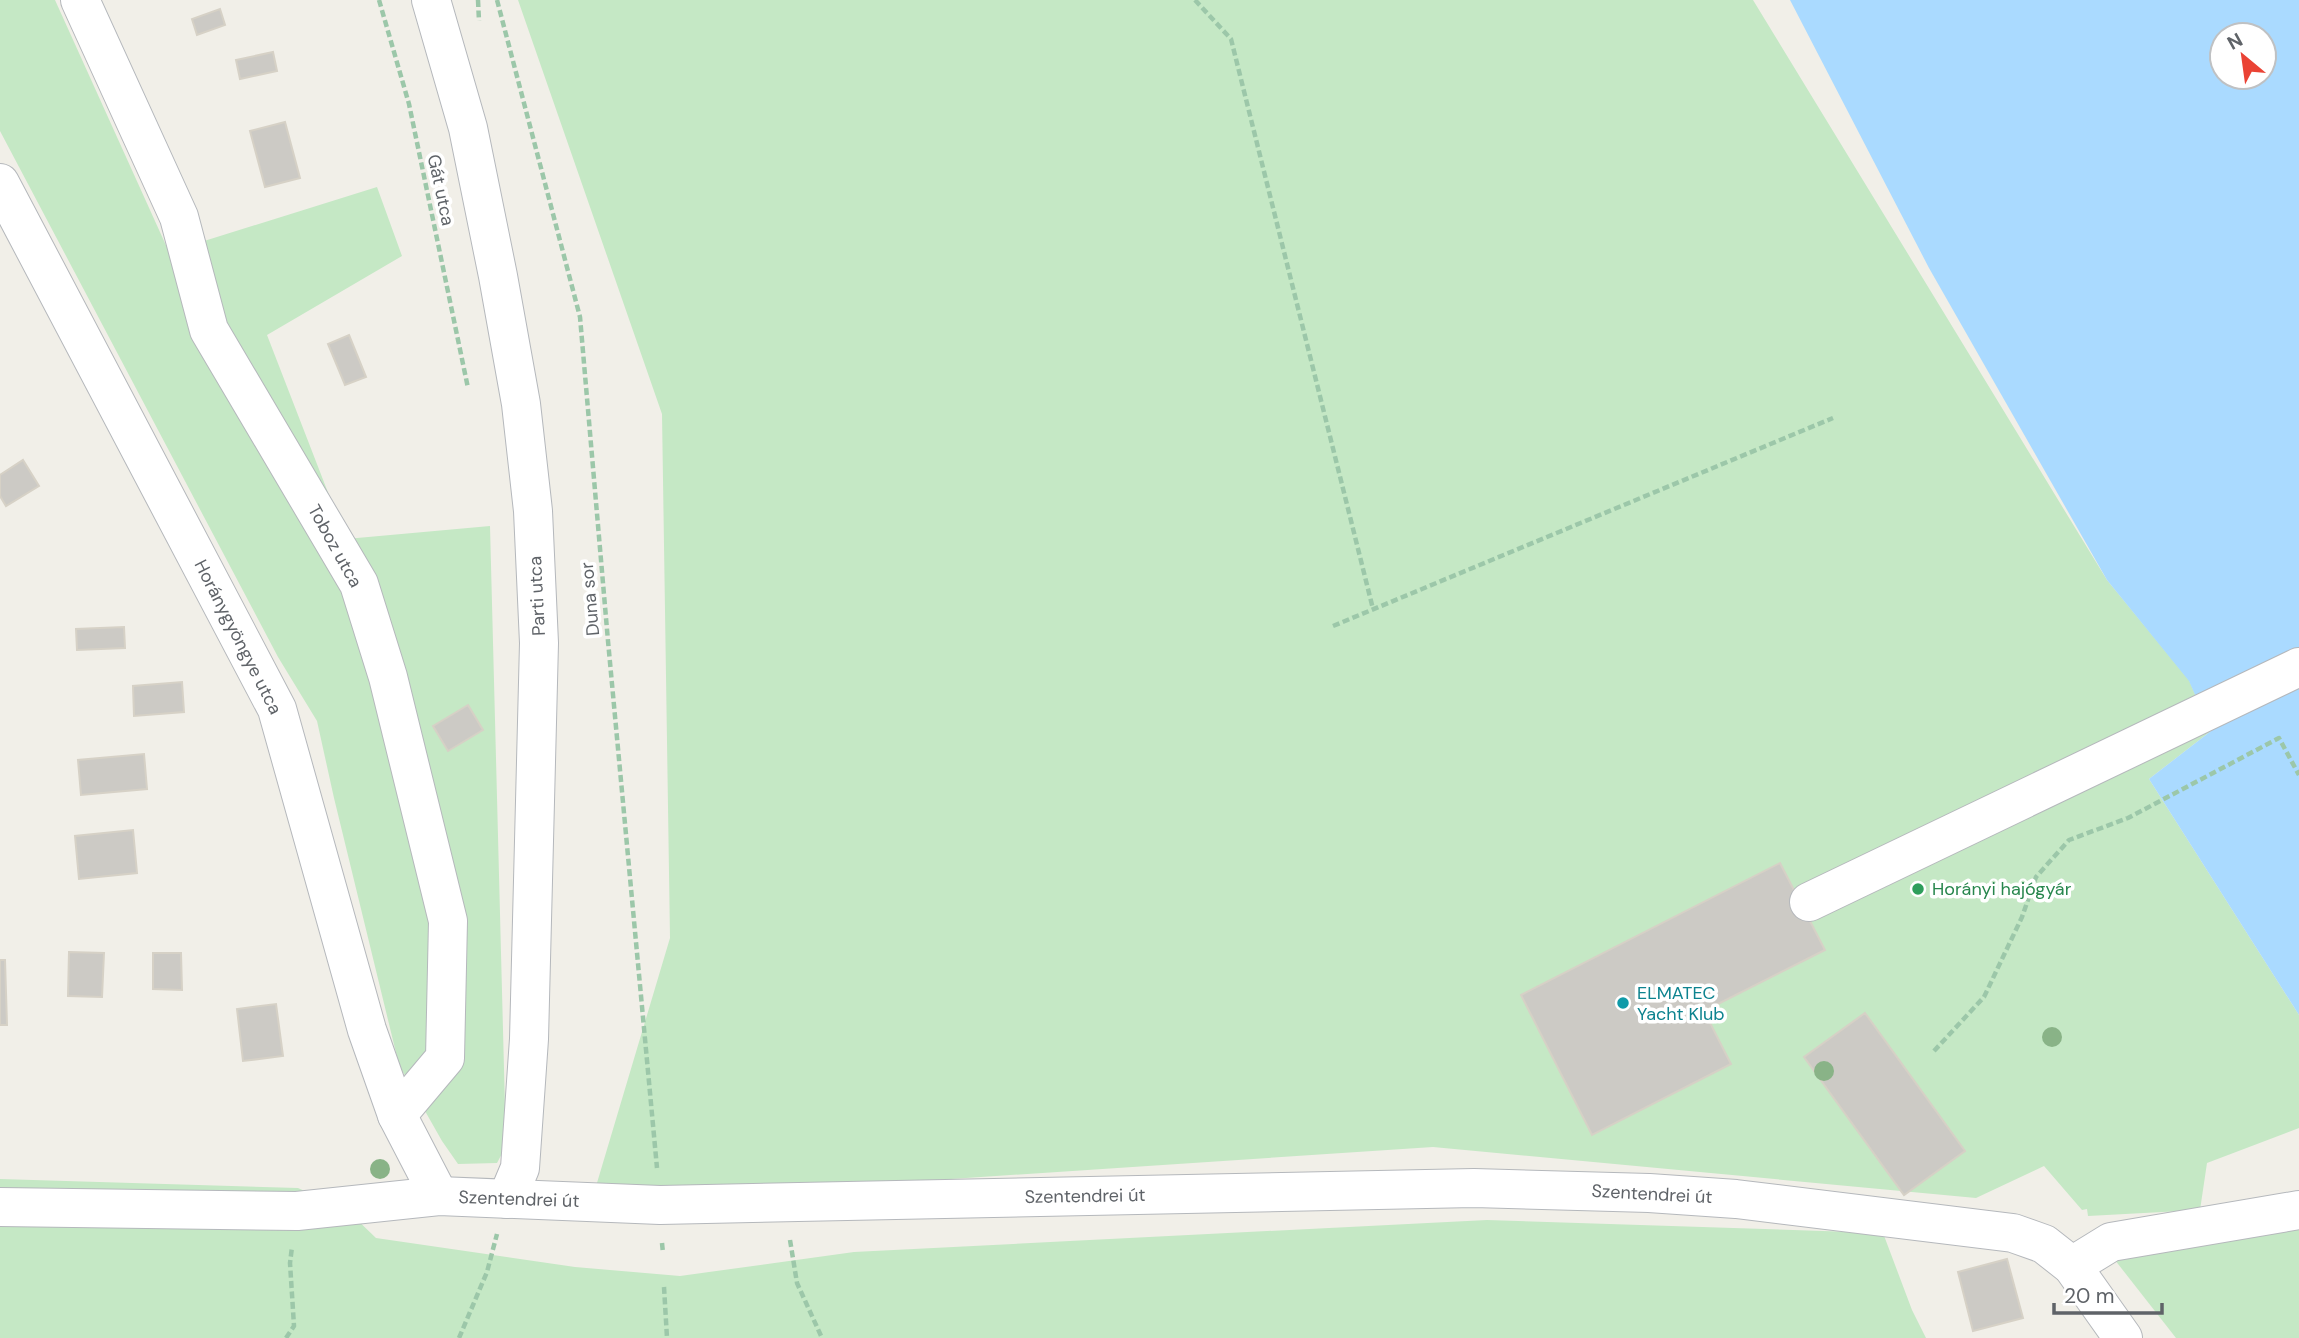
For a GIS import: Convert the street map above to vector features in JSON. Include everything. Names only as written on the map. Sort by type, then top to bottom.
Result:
[{"type":"street","name":"Toboz utca","points":[[80,0],[179,217],[209,330],[359,584],[388,677],[448,921],[445,1058],[397,1115]]},
{"type":"street","name":"Parti utca","points":[[431,0],[468,128],[498,276],[521,404],[533,511],[539,643],[529,1039],[520,1168],[507,1199]]},
{"type":"street","name":"Horánygyöngye utca","points":[[0,183],[277,709],[367,1030],[397,1115],[439,1196]]},
{"type":"street","points":[[1809,902],[2299,667]]},
{"type":"street","name":"Szentendrei út","points":[[0,1208],[297,1211],[439,1196],[660,1205],[1474,1188],[1649,1193],[1736,1199],[2013,1233],[2045,1244],[2072,1266],[2123,1338]]},
{"type":"street","points":[[2072,1266],[2112,1242],[2299,1210]]},
{"type":"path","name":"Gát utca","points":[[379,0],[409,104],[468,388]]},
{"type":"path","name":"Duna sor","points":[[497,0],[580,317],[660,1205]]},
{"type":"path","points":[[1195,0],[1231,39],[1373,609]]},
{"type":"path","points":[[1333,626],[1833,418]]},
{"type":"path","points":[[1934,1051],[1984,997],[2022,917],[2036,877],[2069,840],[2127,818],[2279,738],[2299,775]]},
{"type":"path","points":[[783,1201],[797,1283],[822,1338]]},
{"type":"path","points":[[286,1338],[293,1326],[290,1264],[297,1211]]},
{"type":"path","points":[[459,1338],[487,1272]]},
{"type":"path","points":[[664,1287],[667,1338]]},
{"type":"green space","points":[[0,0],[55,0],[169,252],[377,187],[402,256],[267,335],[346,539],[490,526],[506,1146],[497,1163],[458,1164],[399,1065],[317,721],[278,657],[0,131]]},
{"type":"green space","points":[[518,0],[1753,0],[2107,580],[2189,680],[2211,731],[2149,779],[2299,1015],[2299,1128],[2207,1163],[2200,1210],[2088,1216],[2087,1209],[2082,1210],[2044,1166],[1976,1198],[1433,1147],[591,1203],[670,938],[662,414]]},
{"type":"green space","points":[[0,1179],[298,1188],[348,1211],[376,1238],[575,1267],[680,1276],[854,1252],[1487,1220],[1883,1233],[1912,1310],[1926,1338],[0,1338]]},
{"type":"green space","points":[[2299,1223],[2299,1338],[2176,1338],[2111,1255]]},
{"type":"water","points":[[1790,0],[2299,0],[2299,1015],[2149,779],[2211,731],[2189,681],[2107,580],[1929,268]]},
{"type":"building","points":[[220,9],[225,25],[197,35],[192,19]]},
{"type":"building","points":[[273,52],[277,71],[240,79],[236,60]]},
{"type":"building","points":[[285,122],[300,178],[265,187],[250,131]]},
{"type":"building","points":[[349,335],[366,377],[345,385],[328,344]]},
{"type":"building","points":[[23,460],[39,486],[6,506],[0,496],[0,475]]},
{"type":"building","points":[[124,627],[125,648],[77,650],[76,629]]},
{"type":"building","points":[[182,682],[184,712],[134,716],[133,686]]},
{"type":"building","points":[[468,705],[483,730],[448,751],[433,726]]},
{"type":"building","points":[[144,754],[147,789],[81,795],[78,760]]},
{"type":"building","points":[[133,830],[137,873],[79,879],[75,836]]},
{"type":"building","name":"ELMATEC Yacht Klub","points":[[1780,863],[1825,950],[1704,1011],[1731,1064],[1592,1135],[1521,995]]},
{"type":"building","points":[[69,952],[104,953],[102,997],[68,996]]},
{"type":"building","points":[[153,953],[181,953],[182,990],[153,989]]},
{"type":"building","points":[[0,960],[5,960],[7,1025],[0,1025]]},
{"type":"building","points":[[276,1004],[283,1056],[243,1061],[237,1009]]},
{"type":"building","points":[[1865,1013],[1965,1151],[1904,1195],[1804,1057]]},
{"type":"building","points":[[2007,1259],[2023,1318],[1973,1331],[1958,1272]]},
{"type":"place","name":"Horányi hajógyár","points":[[1918,889]]},
{"type":"place","name":"ELMATEC Yacht Klub","points":[[1623,1003]]}]
